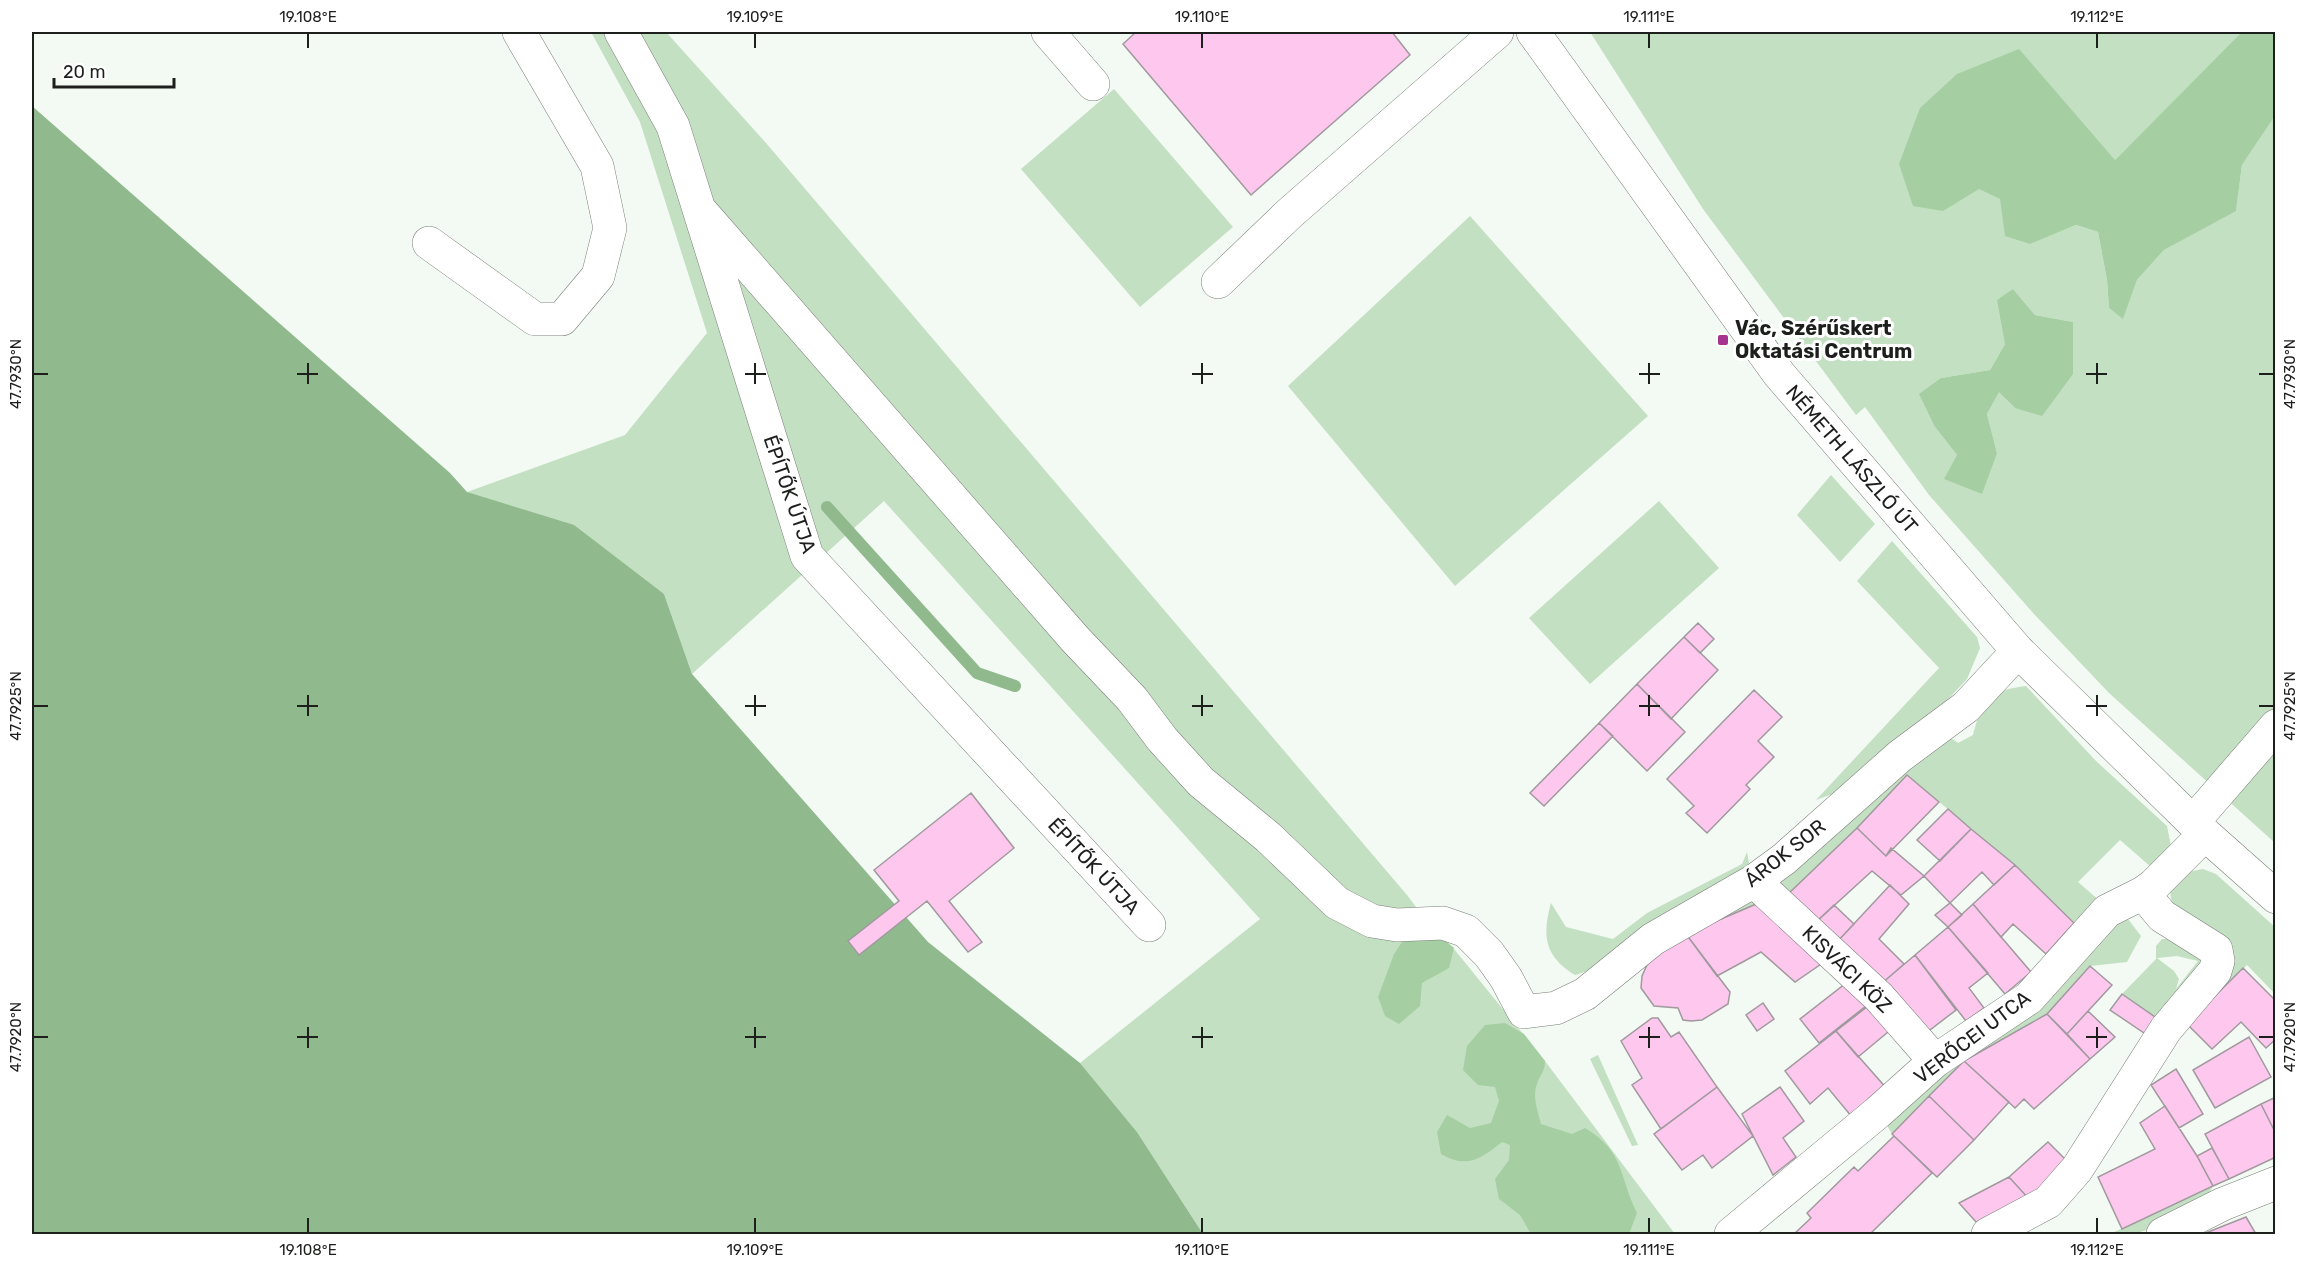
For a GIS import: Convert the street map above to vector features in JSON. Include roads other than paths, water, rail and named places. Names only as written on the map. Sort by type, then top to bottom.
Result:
[{"type":"street","points":[[429,243],[536,319],[562,319],[598,276],[610,228],[597,166],[519,32]]},
{"type":"street","name":"ÉPÍTŐK ÚTJA","points":[[621,32],[673,126],[807,556],[1149,925]]},
{"type":"street","points":[[1048,32],[1093,84]]},
{"type":"street","points":[[1218,282],[1290,213],[1497,32]]},
{"type":"street","name":"NÉMETH LÁSZLÓ ÚT","points":[[1533,32],[1779,374],[2018,651],[2199,828],[2276,897]]},
{"type":"street","name":"ÁROK SOR","points":[[699,208],[1075,639],[1132,699],[1162,740],[1201,782],[1268,837],[1337,903],[1372,921],[1397,925],[1443,923],[1466,931],[1489,954],[1506,978],[1524,1012],[1556,1008],[1585,994],[1653,939],[1754,881],[1784,859],[1900,756],[1966,707],[2018,651]]},
{"type":"street","name":"VERŐCEI UTCA","points":[[1731,1234],[1877,1113],[1935,1061],[2029,998],[2107,911],[2143,893],[2199,828],[2276,726]]},
{"type":"street","name":"KISVÁCI KÖZ","points":[[1754,881],[1879,997],[1935,1061]]},
{"type":"street","points":[[1988,1234],[2048,1202],[2077,1169],[2166,1029],[2215,971],[2218,961],[2216,950],[2162,916],[2143,893]]},
{"type":"street","points":[[2163,1234],[2223,1204],[2276,1183]]},
{"type":"waterway","points":[[827,507],[977,673],[1015,686]]},
{"type":"place","name":"Vác, Szérűskert Oktatási Centrum","points":[[1723,340]]}]
